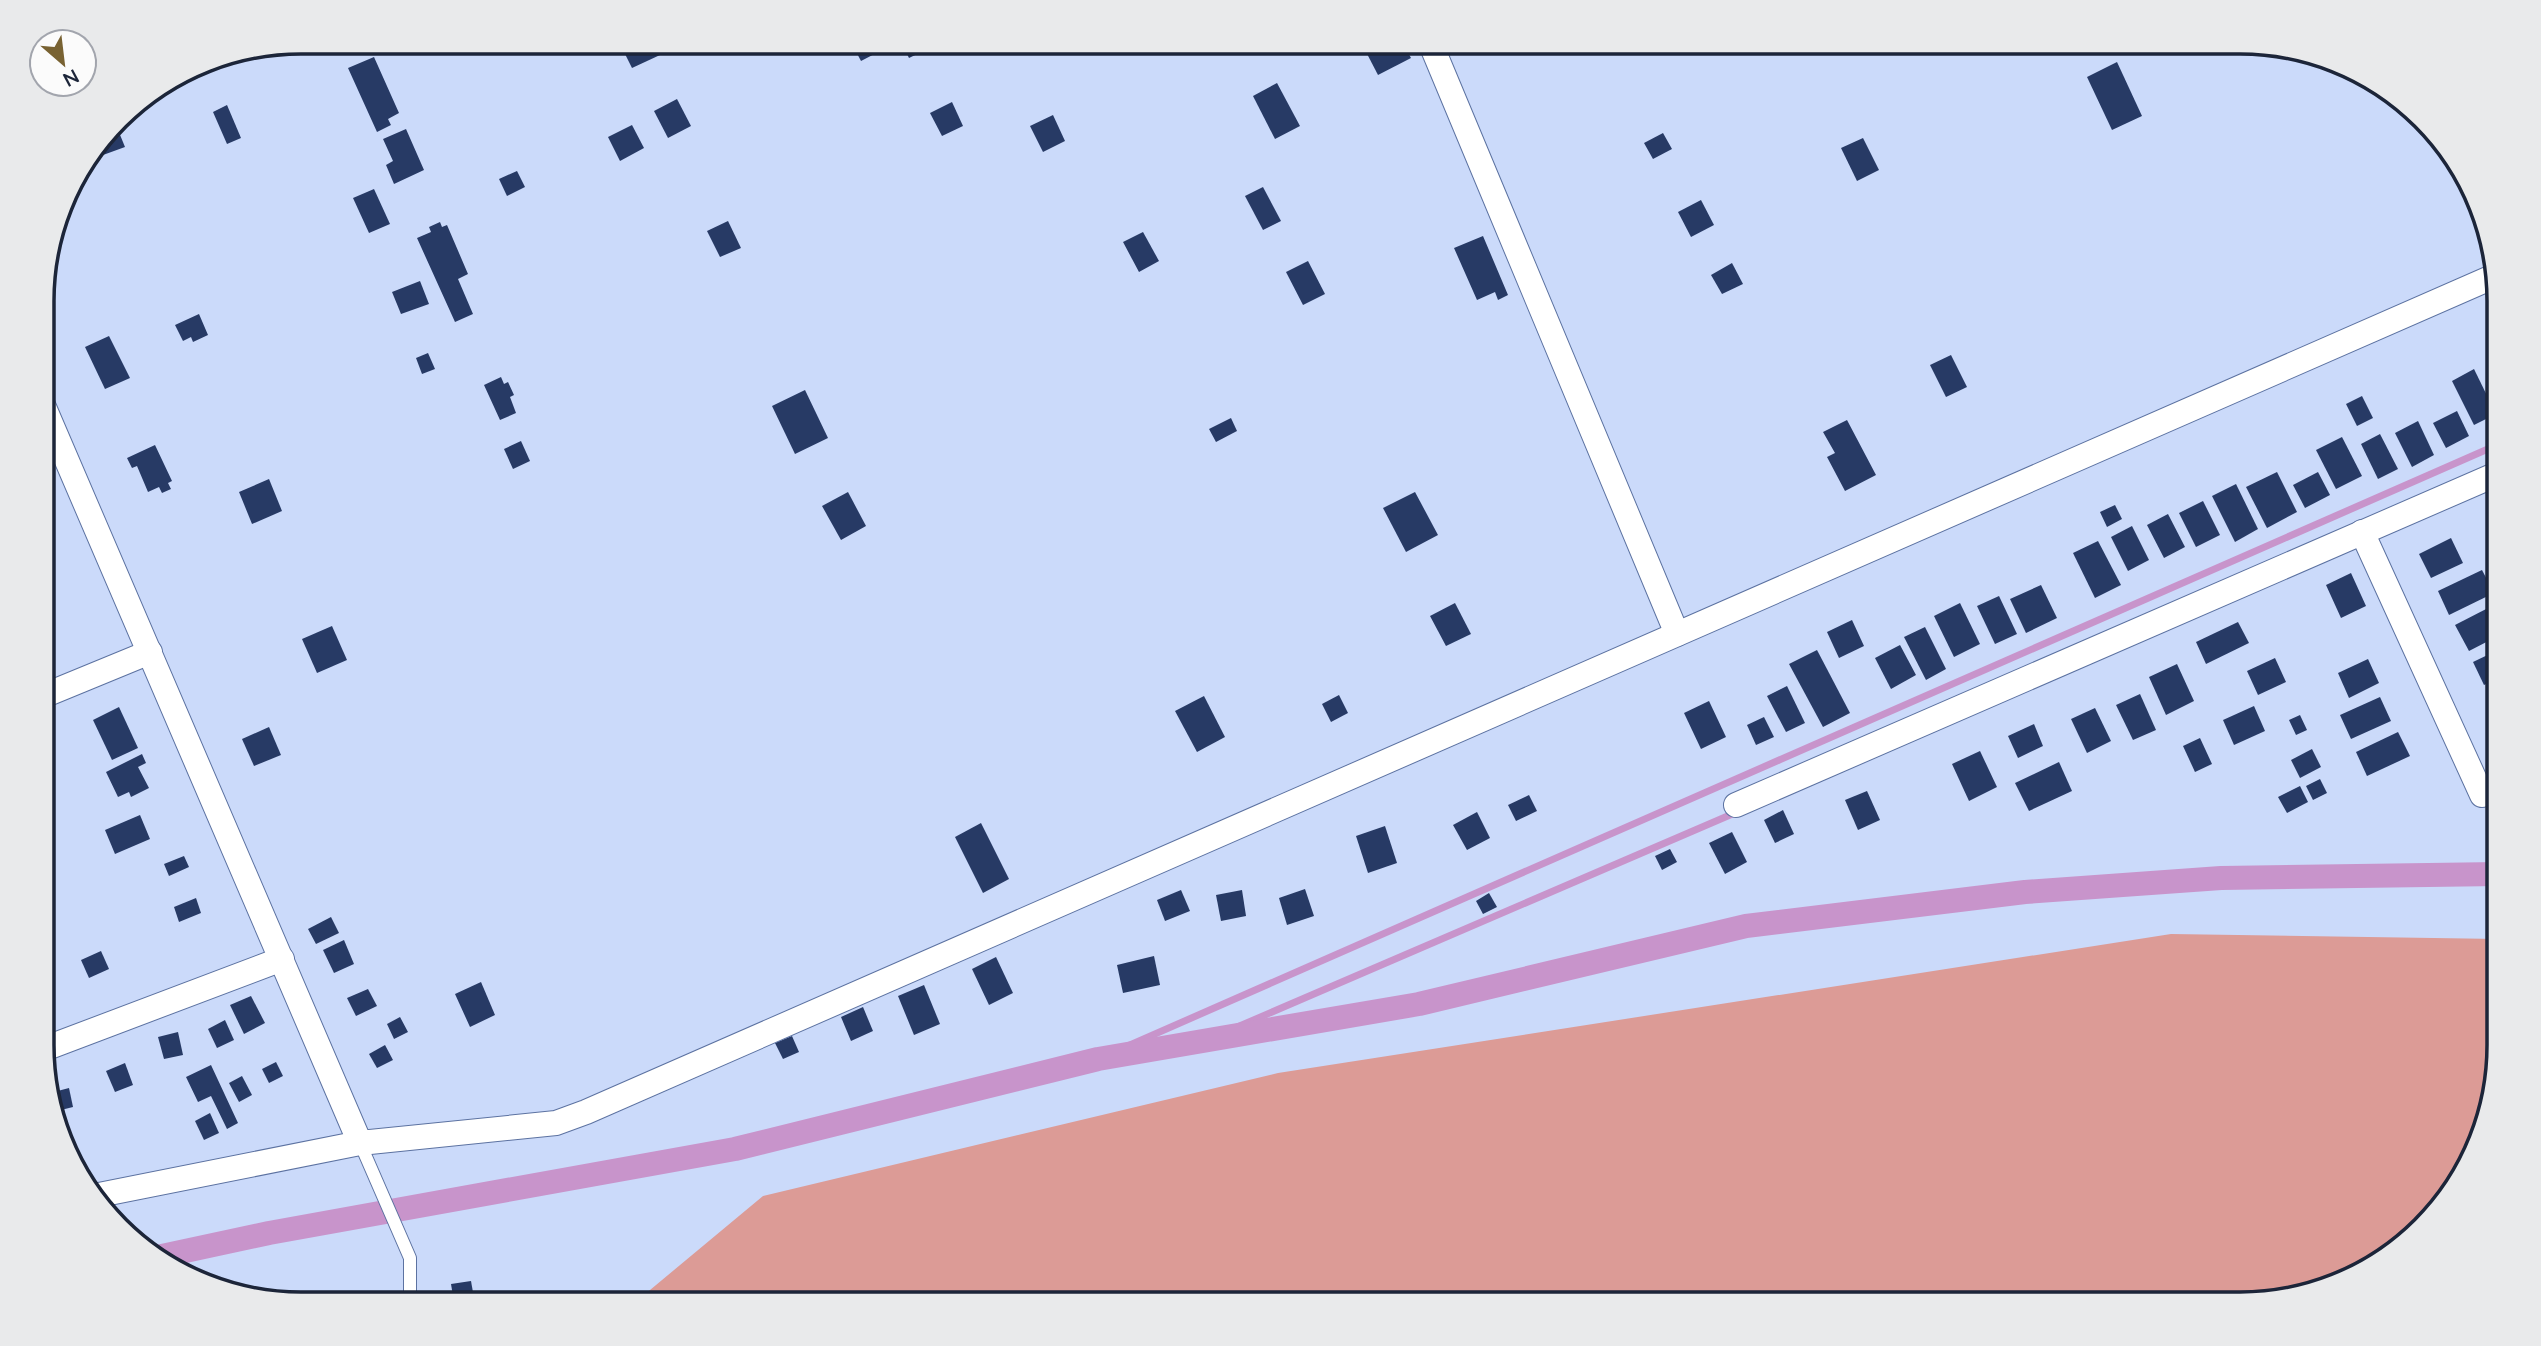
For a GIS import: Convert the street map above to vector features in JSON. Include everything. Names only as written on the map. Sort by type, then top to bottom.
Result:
[{"type":"street","points":[[1435,54],[1677,634]]},
{"type":"street","points":[[105,1194],[556,1123],[586,1112],[2486,280]]},
{"type":"street","points":[[55,432],[365,1153]]},
{"type":"street","points":[[1737,805],[2487,478]]},
{"type":"street","points":[[2362,532],[2483,795]]},
{"type":"street","points":[[54,691],[150,652]]},
{"type":"street","points":[[54,1045],[282,959]]},
{"type":"lane","points":[[365,1153],[410,1258],[410,1292]]},
{"type":"shaded area","points":[[2171,934],[2487,939],[2485,1077],[2474,1124],[2454,1168],[2436,1195],[2390,1241],[2363,1259],[2334,1273],[2288,1287],[2239,1292],[648,1292],[763,1196],[1278,1073]]},
{"type":"building","points":[[625,54],[660,54],[660,55],[632,68]]},
{"type":"building","points":[[857,54],[874,54],[861,61]]},
{"type":"building","points":[[1367,54],[1409,54],[1411,58],[1378,75]]},
{"type":"building","points":[[374,57],[399,113],[388,119],[391,125],[377,132],[348,68]]},
{"type":"building","points":[[2117,62],[2142,116],[2112,130],[2087,77]]},
{"type":"building","points":[[1277,83],[1300,126],[1275,139],[1253,96]]},
{"type":"building","points":[[677,99],[691,126],[668,138],[654,111]]},
{"type":"building","points":[[952,102],[963,126],[942,136],[930,113]]},
{"type":"building","points":[[227,105],[241,138],[227,144],[213,112]]},
{"type":"building","points":[[1053,115],[1065,141],[1043,152],[1030,126]]},
{"type":"building","points":[[632,125],[644,148],[620,161],[608,137]]},
{"type":"building","points":[[406,129],[424,170],[394,184],[386,165],[393,161],[383,139]]},
{"type":"building","points":[[1663,133],[1672,149],[1653,159],[1644,143]]},
{"type":"building","points":[[120,135],[125,147],[103,155],[105,151]]},
{"type":"building","points":[[1863,138],[1879,170],[1857,181],[1841,148]]},
{"type":"building","points":[[517,171],[525,187],[507,196],[499,179]]},
{"type":"building","points":[[1263,187],[1281,221],[1263,230],[1245,196]]},
{"type":"building","points":[[374,189],[390,224],[369,233],[353,198]]},
{"type":"building","points":[[1701,200],[1714,225],[1691,237],[1678,212]]},
{"type":"building","points":[[728,221],[741,248],[720,257],[707,231]]},
{"type":"building","points":[[440,222],[442,227],[447,225],[468,274],[458,279],[473,314],[455,322],[417,238],[431,232],[429,227]]},
{"type":"building","points":[[1143,232],[1159,261],[1139,272],[1123,242]]},
{"type":"building","points":[[1483,236],[1508,295],[1498,300],[1495,292],[1477,300],[1454,248]]},
{"type":"building","points":[[1308,261],[1325,294],[1303,305],[1286,272]]},
{"type":"building","points":[[1732,263],[1743,284],[1722,294],[1711,275]]},
{"type":"building","points":[[420,281],[429,304],[401,314],[392,292]]},
{"type":"building","points":[[199,314],[208,335],[193,342],[191,337],[183,341],[175,325]]},
{"type":"building","points":[[109,336],[130,378],[105,389],[85,347]]},
{"type":"building","points":[[428,353],[435,369],[422,374],[416,358]]},
{"type":"building","points":[[1951,355],[1967,387],[1946,397],[1930,365]]},
{"type":"building","points":[[2474,369],[2487,396],[2487,418],[2474,425],[2452,381]]},
{"type":"building","points":[[501,377],[504,384],[508,382],[514,395],[510,397],[516,413],[500,420],[484,385]]},
{"type":"building","points":[[805,390],[828,438],[795,454],[772,406]]},
{"type":"building","points":[[2362,396],[2373,418],[2357,426],[2346,404]]},
{"type":"building","points":[[2457,411],[2469,436],[2446,448],[2433,423]]},
{"type":"building","points":[[1231,418],[1237,431],[1216,442],[1209,429]]},
{"type":"building","points":[[1847,420],[1876,475],[1845,491],[1827,457],[1835,453],[1823,432]]},
{"type":"building","points":[[2418,421],[2434,455],[2412,467],[2395,433]]},
{"type":"building","points":[[2380,434],[2398,469],[2378,479],[2361,444]]},
{"type":"building","points":[[2342,437],[2362,476],[2336,489],[2316,450]]},
{"type":"building","points":[[521,441],[530,461],[513,469],[504,449]]},
{"type":"building","points":[[155,445],[172,481],[168,483],[171,489],[162,493],[159,487],[148,492],[137,466],[132,468],[127,458]]},
{"type":"building","points":[[2277,472],[2297,512],[2267,528],[2246,487]]},
{"type":"building","points":[[2318,472],[2330,495],[2305,508],[2293,485]]},
{"type":"building","points":[[269,479],[282,511],[252,524],[239,492]]},
{"type":"building","points":[[2236,484],[2258,529],[2235,542],[2212,496]]},
{"type":"building","points":[[848,492],[866,526],[841,540],[822,506]]},
{"type":"building","points":[[1415,492],[1438,535],[1406,552],[1383,508]]},
{"type":"building","points":[[2203,501],[2220,535],[2196,547],[2179,513]]},
{"type":"building","points":[[2115,505],[2122,519],[2107,527],[2100,512]]},
{"type":"building","points":[[2168,514],[2185,547],[2164,558],[2147,525]]},
{"type":"building","points":[[2132,526],[2149,560],[2128,571],[2111,537]]},
{"type":"building","points":[[2451,538],[2463,563],[2431,578],[2419,554]]},
{"type":"building","points":[[2098,541],[2121,585],[2095,598],[2073,553]]},
{"type":"building","points":[[2482,570],[2487,580],[2487,596],[2449,615],[2438,591]]},
{"type":"building","points":[[2351,573],[2366,606],[2341,618],[2326,585]]},
{"type":"building","points":[[2041,585],[2057,618],[2026,633],[2010,599]]},
{"type":"building","points":[[1999,596],[2017,634],[1995,644],[1977,606]]},
{"type":"building","points":[[1455,603],[1471,634],[1446,646],[1430,616]]},
{"type":"building","points":[[1960,603],[1980,644],[1954,657],[1934,616]]},
{"type":"building","points":[[2487,609],[2487,642],[2469,651],[2455,625]]},
{"type":"building","points":[[1852,620],[1864,646],[1839,658],[1827,632]]},
{"type":"building","points":[[2238,622],[2249,643],[2206,664],[2196,642]]},
{"type":"building","points":[[332,626],[347,660],[317,673],[302,639]]},
{"type":"building","points":[[1925,627],[1946,669],[1926,680],[1904,637]]},
{"type":"building","points":[[1900,645],[1916,675],[1891,689],[1875,658]]},
{"type":"building","points":[[1817,650],[1850,713],[1823,727],[1789,664]]},
{"type":"building","points":[[2487,655],[2487,684],[2484,685],[2473,662]]},
{"type":"building","points":[[2275,658],[2286,682],[2258,695],[2247,671]]},
{"type":"building","points":[[2368,659],[2379,683],[2349,698],[2338,673]]},
{"type":"building","points":[[2177,664],[2194,701],[2166,715],[2149,677]]},
{"type":"building","points":[[1787,686],[1805,723],[1786,732],[1767,696]]},
{"type":"building","points":[[2140,694],[2156,730],[2133,740],[2116,705]]},
{"type":"building","points":[[1339,695],[1348,713],[1331,722],[1322,704]]},
{"type":"building","points":[[1204,696],[1225,737],[1197,752],[1175,711]]},
{"type":"building","points":[[2380,697],[2391,721],[2351,739],[2340,715]]},
{"type":"building","points":[[1709,701],[1726,737],[1701,749],[1684,713]]},
{"type":"building","points":[[2254,706],[2265,731],[2234,745],[2223,720]]},
{"type":"building","points":[[119,707],[138,748],[112,760],[93,720]]},
{"type":"building","points":[[2095,708],[2111,741],[2087,753],[2071,719]]},
{"type":"building","points":[[2300,715],[2307,730],[2296,735],[2289,720]]},
{"type":"building","points":[[1764,717],[1774,737],[1756,745],[1747,725]]},
{"type":"building","points":[[2034,724],[2043,746],[2018,758],[2008,736]]},
{"type":"building","points":[[269,727],[281,755],[254,766],[242,739]]},
{"type":"building","points":[[2398,732],[2410,756],[2367,776],[2356,752]]},
{"type":"building","points":[[2200,738],[2212,764],[2195,772],[2183,746]]},
{"type":"building","points":[[2312,749],[2321,767],[2300,778],[2291,760]]},
{"type":"building","points":[[1980,751],[1997,787],[1969,801],[1952,764]]},
{"type":"building","points":[[142,754],[146,763],[138,767],[149,788],[131,797],[129,792],[118,797],[106,772]]},
{"type":"building","points":[[2059,762],[2072,791],[2029,811],[2015,783]]},
{"type":"building","points":[[2320,779],[2327,793],[2313,800],[2306,786]]},
{"type":"building","points":[[2300,786],[2308,802],[2287,813],[2278,797]]},
{"type":"building","points":[[1867,791],[1880,820],[1858,830],[1845,800]]},
{"type":"building","points":[[1529,795],[1537,811],[1516,821],[1508,805]]},
{"type":"building","points":[[1783,810],[1794,834],[1775,843],[1764,820]]},
{"type":"building","points":[[1477,812],[1490,838],[1467,850],[1453,825]]},
{"type":"building","points":[[140,815],[150,839],[115,854],[105,830]]},
{"type":"building","points":[[981,823],[1009,879],[983,893],[955,837]]},
{"type":"building","points":[[1385,826],[1397,863],[1368,873],[1356,836]]},
{"type":"building","points":[[1732,832],[1747,862],[1725,874],[1709,843]]},
{"type":"building","points":[[1670,849],[1677,862],[1662,870],[1655,856]]},
{"type":"building","points":[[184,856],[189,867],[169,876],[164,864]]},
{"type":"building","points":[[1305,889],[1314,916],[1287,925],[1279,898]]},
{"type":"building","points":[[1181,890],[1190,911],[1165,921],[1157,900]]},
{"type":"building","points":[[1242,890],[1246,916],[1221,921],[1216,895]]},
{"type":"building","points":[[1489,893],[1497,907],[1483,914],[1476,901]]},
{"type":"building","points":[[196,898],[201,913],[179,922],[174,907]]},
{"type":"building","points":[[331,917],[339,933],[316,944],[308,929]]},
{"type":"building","points":[[344,940],[354,964],[334,973],[323,950]]},
{"type":"building","points":[[101,951],[109,969],[89,978],[81,960]]},
{"type":"building","points":[[1154,956],[1160,985],[1123,993],[1117,965]]},
{"type":"building","points":[[996,957],[1013,993],[989,1005],[972,969]]},
{"type":"building","points":[[481,982],[495,1015],[470,1027],[455,994]]},
{"type":"building","points":[[924,985],[940,1024],[914,1035],[898,996]]},
{"type":"building","points":[[368,989],[377,1006],[356,1016],[347,998]]},
{"type":"building","points":[[251,996],[265,1023],[244,1034],[230,1005]]},
{"type":"building","points":[[863,1007],[873,1031],[851,1041],[841,1017]]},
{"type":"building","points":[[400,1017],[408,1032],[394,1039],[387,1024]]},
{"type":"building","points":[[225,1020],[234,1040],[217,1048],[208,1029]]},
{"type":"building","points":[[178,1032],[183,1055],[164,1059],[158,1037]]},
{"type":"building","points":[[792,1036],[799,1052],[783,1059],[775,1043]]},
{"type":"building","points":[[385,1045],[393,1060],[377,1068],[369,1054]]},
{"type":"building","points":[[276,1062],[283,1076],[269,1083],[262,1069]]},
{"type":"building","points":[[125,1063],[133,1085],[115,1092],[106,1071]]},
{"type":"building","points":[[211,1065],[238,1123],[227,1129],[211,1096],[198,1102],[186,1077]]},
{"type":"building","points":[[242,1076],[252,1095],[239,1102],[229,1083]]},
{"type":"building","points":[[69,1088],[73,1107],[63,1109],[59,1091]]},
{"type":"building","points":[[210,1113],[219,1133],[204,1140],[195,1121]]},
{"type":"building","points":[[471,1281],[473,1292],[452,1292],[451,1284]]},
{"type":"waterway","points":[[1098,1059],[2487,449]]},
{"type":"waterway","points":[[1207,1040],[1737,812]]},
{"type":"waterway","points":[[170,1254],[269,1233],[735,1149],[1098,1059],[1419,1004],[1746,926],[2025,892],[2221,878],[2487,874]]}]
